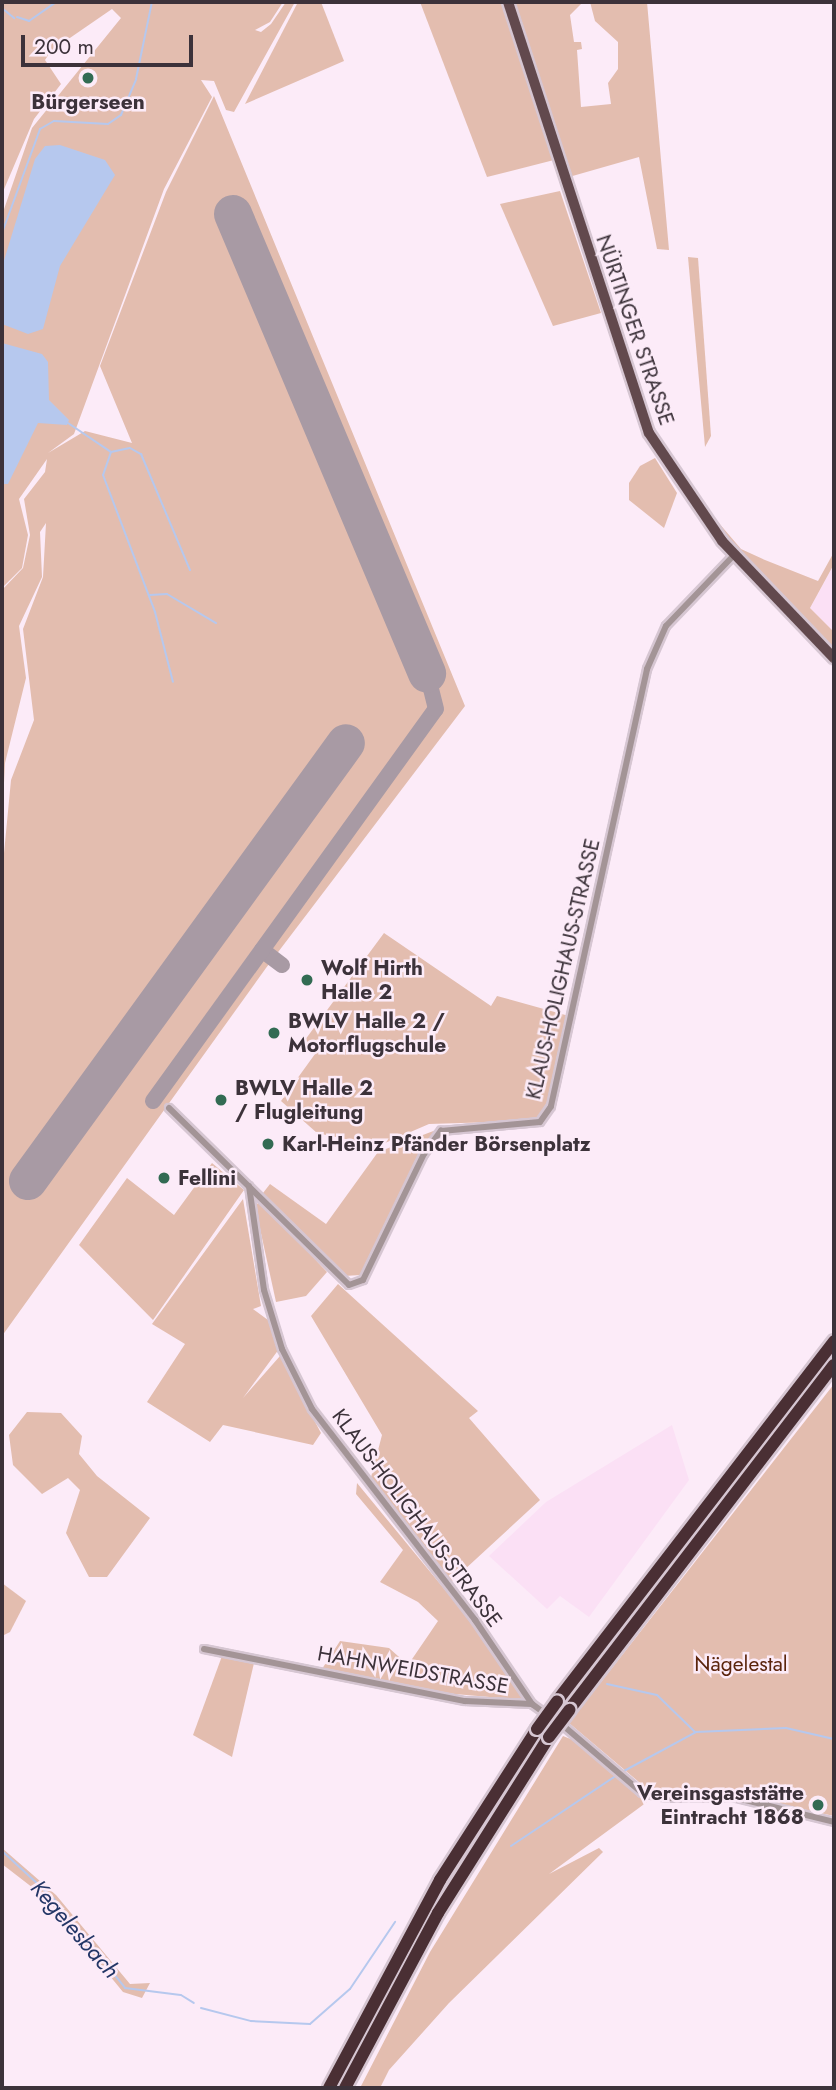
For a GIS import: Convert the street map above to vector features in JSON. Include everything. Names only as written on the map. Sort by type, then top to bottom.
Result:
[{"type":"highway","points":[[329,2088],[440,1880],[537,1729],[834,1341]]},
{"type":"highway","points":[[345,2088],[438,1913],[550,1737],[834,1365]]},
{"type":"main road","name":"NÜRTINGER STRASSE","points":[[508,2],[640,414],[670,472],[734,555],[834,658]]},
{"type":"street","name":"KLAUS-HOLIGHAUS-STRASSE","points":[[169,1108],[339,1279],[355,1285],[363,1280],[424,1154],[441,1131],[531,1124],[547,1115],[647,669],[666,626],[734,555]]},
{"type":"street","name":"KLAUS-HOLIGHAUS-STRASSE","points":[[248,1186],[264,1290],[307,1400],[532,1704]]},
{"type":"street","name":"HAHNWEIDSTRASSE","points":[[204,1649],[465,1700],[532,1704],[567,1727],[618,1778],[655,1797],[733,1797],[834,1822]]},
{"type":"shaded area","points":[[834,564],[834,632],[810,608]]},
{"type":"shaded area","points":[[672,1425],[689,1480],[589,1617],[560,1596],[547,1609],[489,1556],[546,1502]]},
{"type":"green space","points":[[2,2],[283,2],[270,22],[255,30],[261,32],[271,24],[286,2],[295,2],[234,112],[226,110],[214,81],[201,80],[212,97],[164,189],[74,434],[48,453],[85,431],[132,443],[100,366],[166,192],[214,96],[465,706],[266,968],[2,1336],[2,874],[11,780],[34,720],[23,629],[43,577],[46,523],[40,532],[42,577],[19,626],[26,678],[5,763],[2,823],[2,590],[23,568],[30,535],[24,499],[45,472],[47,459],[19,499],[28,535],[22,568],[2,588],[2,215],[32,128],[121,18],[112,9],[51,51],[45,60],[61,84],[34,119],[2,194]]},
{"type":"green space","points":[[298,2],[321,2],[344,61],[245,104]]},
{"type":"green space","points":[[420,2],[502,2],[554,160],[487,177]]},
{"type":"green space","points":[[511,2],[583,2],[570,15],[574,42],[581,42],[582,49],[577,50],[581,107],[611,104],[608,83],[618,69],[618,42],[595,21],[590,2],[647,2],[669,250],[657,249],[639,157],[569,177]]},
{"type":"green space","points":[[560,191],[601,313],[553,326],[500,204]]},
{"type":"green space","points":[[688,257],[698,258],[711,436],[705,447]]},
{"type":"green space","points":[[655,458],[677,493],[664,528],[629,500],[629,483],[640,466]]},
{"type":"green space","points":[[689,488],[741,549],[765,560],[818,581],[834,552],[834,564],[810,608],[834,632],[834,654],[737,554]]},
{"type":"green space","points":[[384,933],[491,1006],[497,996],[569,1016],[545,1113],[530,1121],[429,1124],[378,1146],[317,1133],[281,1101],[315,1054],[302,1044]]},
{"type":"green space","points":[[436,1130],[361,1275],[344,1276],[263,1193],[270,1184],[326,1224],[378,1152]]},
{"type":"green space","points":[[212,1163],[244,1190],[153,1320],[79,1245],[127,1178],[174,1215]]},
{"type":"green space","points":[[243,1199],[261,1306],[253,1309],[268,1320],[279,1349],[243,1398],[280,1356],[321,1433],[313,1445],[223,1425],[210,1442],[147,1402],[185,1344],[152,1324]]},
{"type":"green space","points":[[260,1201],[327,1272],[306,1296],[276,1302],[255,1206]]},
{"type":"green space","points":[[338,1284],[478,1411],[469,1418],[540,1500],[451,1582],[370,1481],[382,1435],[311,1316]]},
{"type":"green space","name":"Nägelestal","points":[[834,1384],[834,1816],[725,1792],[646,1788],[569,1723]]},
{"type":"green space","points":[[27,1412],[61,1413],[82,1436],[79,1454],[97,1476],[150,1518],[107,1577],[89,1577],[66,1533],[80,1490],[68,1478],[42,1494],[13,1465],[9,1435]]},
{"type":"green space","points":[[357,1483],[469,1619],[524,1700],[443,1693],[322,1669],[340,1641],[389,1648],[408,1665],[438,1621],[418,1602],[380,1582],[403,1550],[356,1494]]},
{"type":"green space","points":[[2,1583],[26,1601],[10,1632],[2,1636]]},
{"type":"green space","points":[[222,1656],[254,1663],[232,1757],[193,1735]]},
{"type":"green space","points":[[563,1736],[578,1742],[647,1802],[549,1874],[599,1848],[603,1852],[449,2003],[389,2070],[380,2088],[360,2088],[430,1952]]},
{"type":"green space","points":[[2,1848],[56,1895],[130,1984],[150,1983],[142,1998],[123,1992],[46,1898],[2,1864]]},
{"type":"water","points":[[60,145],[105,160],[115,175],[60,266],[43,329],[28,334],[2,324],[2,267],[35,159],[45,146]]},
{"type":"water","points":[[2,343],[42,354],[48,362],[49,400],[69,420],[67,425],[38,423],[8,484],[2,484]]},
{"type":"waterway","points":[[17,17],[29,21],[55,3],[75,2]]},
{"type":"waterway","points":[[2,233],[40,129],[54,121],[108,124],[121,115],[136,79],[152,2]]},
{"type":"waterway","points":[[2,8],[14,18]]},
{"type":"waterway","points":[[68,423],[111,452],[130,448],[141,454],[190,570]]},
{"type":"waterway","points":[[111,452],[103,475],[155,612],[173,682]]},
{"type":"waterway","points":[[150,595],[167,594],[216,623]]},
{"type":"waterway","points":[[2,648],[2,692]]},
{"type":"waterway","points":[[607,1684],[657,1695],[695,1732]]},
{"type":"waterway","name":"Kegelesbach","points":[[622,1772],[696,1732],[786,1728],[834,1739]]},
{"type":"waterway","name":"Kegelesbach","points":[[511,1846],[617,1775]]},
{"type":"waterway","name":"Kegelesbach","points":[[2,1851],[53,1898],[125,1988],[181,1995],[194,2003]]},
{"type":"waterway","name":"Kegelesbach","points":[[201,2008],[251,2021],[310,2024],[350,1989],[395,1922]]},
{"type":"taxiway","points":[[153,1101],[436,709],[427,674]]},
{"type":"taxiway","points":[[262,950],[282,965]]},
{"type":"runway","points":[[233,214],[427,674]]},
{"type":"runway","points":[[28,1181],[346,743]]},
{"type":"place","name":"Bürgerseen","points":[[88,78]]},
{"type":"place","name":"Wolf Hirth Halle 2","points":[[307,980]]},
{"type":"place","name":"BWLV Halle 2 / Motorflugschule","points":[[274,1033]]},
{"type":"place","name":"BWLV Halle 2 / Flugleitung","points":[[221,1100]]},
{"type":"place","name":"Karl-Heinz Pfänder Börsenplatz","points":[[268,1144]]},
{"type":"place","name":"Fellini","points":[[164,1178]]},
{"type":"place","name":"Vereinsgaststätte Eintracht 1868","points":[[818,1805]]}]
